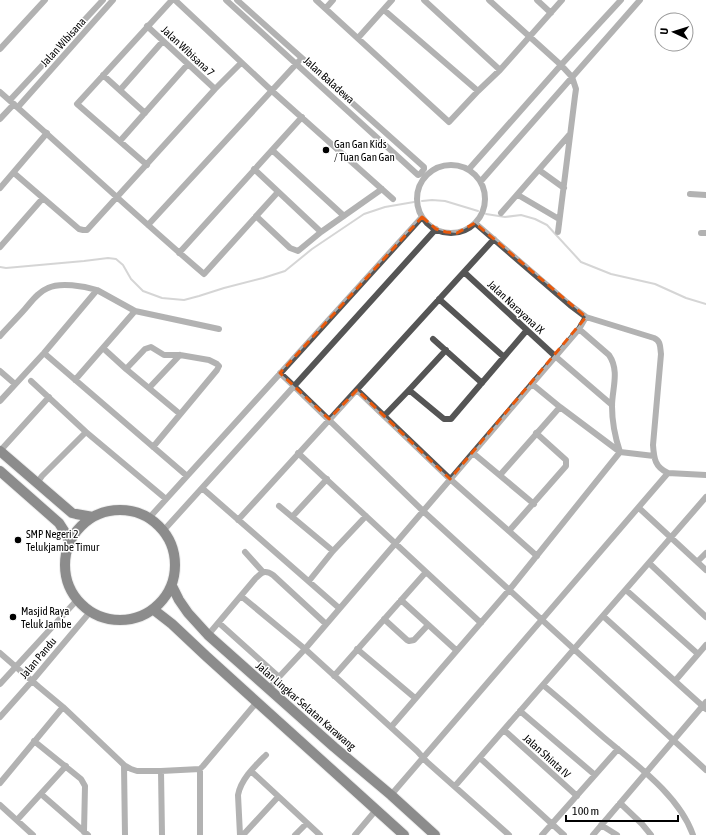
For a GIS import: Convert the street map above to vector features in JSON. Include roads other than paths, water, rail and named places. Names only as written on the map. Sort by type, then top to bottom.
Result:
[{"type":"main road","points":[[0,451],[72,513],[93,517]]},
{"type":"main road","points":[[0,471],[59,523],[70,543]]},
{"type":"main road","points":[[120,510],[135,512],[149,518],[164,530],[172,544],[176,560],[175,576],[172,586],[154,610],[139,618],[122,621],[106,619],[90,612],[76,600],[67,582],[65,562],[70,543],[78,529],[93,517],[105,512],[120,510]]},
{"type":"main road","name":"Jalan Lingkar Selatan Karawang","points":[[172,586],[188,613],[208,635],[334,747],[391,794],[435,835]]},
{"type":"main road","points":[[154,610],[172,624],[404,835]]},
{"type":"street","points":[[1,46],[45,0]]},
{"type":"street","name":"Jalan Wibisana","points":[[14,104],[18,91],[103,0]]},
{"type":"street","name":"Jalan Wibisana","points":[[14,104],[27,97],[114,0]]},
{"type":"street","points":[[147,165],[77,104],[147,26],[173,0],[272,91],[393,198]]},
{"type":"street","name":"Jalan Baladewa","points":[[226,0],[418,175],[424,170],[424,167],[237,0]]},
{"type":"street","points":[[316,0],[450,122],[478,91],[500,70],[562,0]]},
{"type":"street","points":[[326,8],[333,0]]},
{"type":"street","points":[[358,38],[392,0]]},
{"type":"street","points":[[424,0],[500,70]]},
{"type":"street","points":[[489,0],[561,65],[572,77],[576,89],[558,232]]},
{"type":"street","points":[[537,0],[551,13]]},
{"type":"street","points":[[469,169],[621,0]]},
{"type":"street","points":[[481,181],[640,0]]},
{"type":"street","points":[[384,10],[478,91]]},
{"type":"street","points":[[87,17],[93,23]]},
{"type":"street","name":"Jalan Wibisana 7","points":[[147,26],[215,89]]},
{"type":"street","points":[[120,90],[163,41]]},
{"type":"street","points":[[148,225],[302,58]]},
{"type":"street","points":[[14,173],[79,229],[88,229],[215,89],[241,63]]},
{"type":"street","points":[[120,141],[188,64]]},
{"type":"street","points":[[103,75],[145,113]]},
{"type":"street","points":[[0,92],[204,274],[278,192]]},
{"type":"street","points":[[0,119],[14,104]]},
{"type":"street","points":[[179,253],[302,117]]},
{"type":"street","points":[[0,188],[47,133]]},
{"type":"street","points":[[501,213],[570,134]]},
{"type":"street","points":[[272,150],[344,216]]},
{"type":"street","points":[[449,164],[459,165],[469,169],[476,174],[481,181],[485,192],[485,203],[482,214],[475,223],[457,233],[436,229],[422,217],[418,208],[417,198],[419,188],[423,180],[430,172],[449,164]]},
{"type":"street","points":[[254,169],[321,232]]},
{"type":"street","points":[[539,170],[564,188]]},
{"type":"street","points":[[256,216],[290,248],[298,251],[321,232],[382,189]]},
{"type":"street","points":[[690,194],[706,195]]},
{"type":"street","points":[[518,195],[559,219]]},
{"type":"street","points":[[0,248],[43,198]]},
{"type":"street","points":[[149,518],[422,217]]},
{"type":"street","points":[[475,223],[586,317],[654,338],[660,343],[661,354],[653,430],[653,445],[656,464],[668,474],[706,475]]},
{"type":"street","points":[[164,530],[436,229]]},
{"type":"street","points":[[238,520],[494,239]]},
{"type":"street","name":"Jalan Narayana IX","points":[[464,272],[555,356],[612,405]]},
{"type":"street","points":[[0,336],[37,295],[48,288],[59,285],[86,287],[97,290],[135,311],[219,329]]},
{"type":"street","points":[[0,401],[44,354],[97,290]]},
{"type":"street","points":[[439,299],[504,357]]},
{"type":"street","points":[[75,380],[135,311]]},
{"type":"street","points":[[269,689],[532,384],[578,329],[586,317]]},
{"type":"street","points":[[578,329],[613,360],[615,374],[612,422],[620,452]]},
{"type":"street","points":[[410,390],[444,419],[451,419],[527,330]]},
{"type":"street","points":[[433,339],[482,383]]},
{"type":"street","points":[[103,348],[180,414]]},
{"type":"street","points":[[126,369],[145,349],[150,348],[164,355],[180,355],[213,362],[218,365],[219,368],[153,446]]},
{"type":"street","points":[[384,416],[446,350]]},
{"type":"street","points":[[44,354],[187,476]]},
{"type":"street","points":[[150,388],[180,355]]},
{"type":"street","points":[[0,371],[15,384]]},
{"type":"street","points":[[280,374],[423,511],[706,770]]},
{"type":"street","points":[[31,381],[86,432],[166,499]]},
{"type":"street","points":[[532,384],[620,452],[654,456]]},
{"type":"street","points":[[357,390],[450,479],[538,556]]},
{"type":"street","points":[[0,451],[50,397]]},
{"type":"street","points":[[500,475],[560,407]]},
{"type":"street","points":[[37,483],[42,476],[86,432]]},
{"type":"street","points":[[509,531],[534,504],[567,464],[564,458],[536,434]]},
{"type":"street","points":[[390,727],[538,556],[620,452]]},
{"type":"street","points":[[298,453],[480,623]]},
{"type":"street","points":[[473,453],[534,504]]},
{"type":"street","points":[[391,794],[668,474]]},
{"type":"street","points":[[292,517],[327,479]]},
{"type":"street","points":[[202,488],[339,608]]},
{"type":"street","points":[[455,786],[706,497]]},
{"type":"street","points":[[279,506],[333,551]]},
{"type":"street","points":[[639,508],[706,570]]},
{"type":"street","points":[[309,581],[333,551],[366,516]]},
{"type":"street","points":[[245,552],[263,572],[268,572],[273,575],[326,624]]},
{"type":"street","points":[[697,562],[706,553]]},
{"type":"street","points":[[649,563],[706,616]]},
{"type":"street","points":[[208,635],[255,579],[263,572]]},
{"type":"street","points":[[334,676],[426,572]]},
{"type":"street","points":[[626,590],[698,654]]},
{"type":"street","points":[[241,596],[305,649],[509,835]]},
{"type":"street","name":"Jalan Pandu","points":[[0,684],[76,600]]},
{"type":"street","points":[[401,600],[456,650]]},
{"type":"street","name":"Jalan Pandu","points":[[0,717],[90,612]]},
{"type":"street","points":[[593,835],[705,706],[603,616]]},
{"type":"street","points":[[384,619],[409,641],[414,640],[428,625]]},
{"type":"street","points":[[219,622],[279,677]]},
{"type":"street","points":[[675,681],[706,645]]},
{"type":"street","points":[[357,649],[415,698]]},
{"type":"street","points":[[0,653],[63,707],[124,766],[137,771],[200,769],[257,702]]},
{"type":"street","points":[[543,685],[646,773],[673,802],[690,826],[693,835]]},
{"type":"street","points":[[0,783],[63,707]]},
{"type":"street","points":[[520,711],[595,775]]},
{"type":"street","name":"Jalan Shinta IV","points":[[504,730],[577,796]]},
{"type":"street","points":[[34,741],[81,779],[85,786],[86,833]]},
{"type":"street","points":[[542,835],[618,749]]},
{"type":"street","points":[[240,835],[238,795],[240,786],[251,771],[266,755]]},
{"type":"street","points":[[480,758],[564,835]]},
{"type":"street","points":[[17,820],[66,766]]},
{"type":"street","points":[[124,766],[125,835]]},
{"type":"street","points":[[200,769],[200,835]]},
{"type":"street","points":[[161,771],[162,835]]},
{"type":"street","points":[[251,771],[320,835]]},
{"type":"street","points":[[41,794],[86,833]]},
{"type":"street","points":[[244,835],[278,797]]},
{"type":"street","points":[[620,803],[651,835]]},
{"type":"street","points":[[0,805],[33,835]]},
{"type":"street","points":[[356,835],[376,810]]},
{"type":"street","points":[[296,835],[306,823]]},
{"type":"street","points":[[601,825],[617,835]]},
{"type":"waterway","points":[[422,201],[445,201],[478,211]]},
{"type":"waterway","points":[[0,267],[6,268],[108,258],[116,259],[123,265],[131,279],[143,291],[162,298],[184,300],[285,271],[312,249],[364,214],[385,207],[414,202]]},
{"type":"waterway","points":[[486,214],[505,217],[521,215],[535,219],[547,225],[581,262],[611,274],[655,284],[686,298],[706,304]]},
{"type":"place","name":"Gan Gan Kids / Tuan Gan Gan","points":[[326,150]]},
{"type":"place","name":"SMP Negeri 2 Telukjambe Timur","points":[[18,540]]},
{"type":"place","name":"Masjid Raya Teluk Jambe","points":[[13,617]]}]
